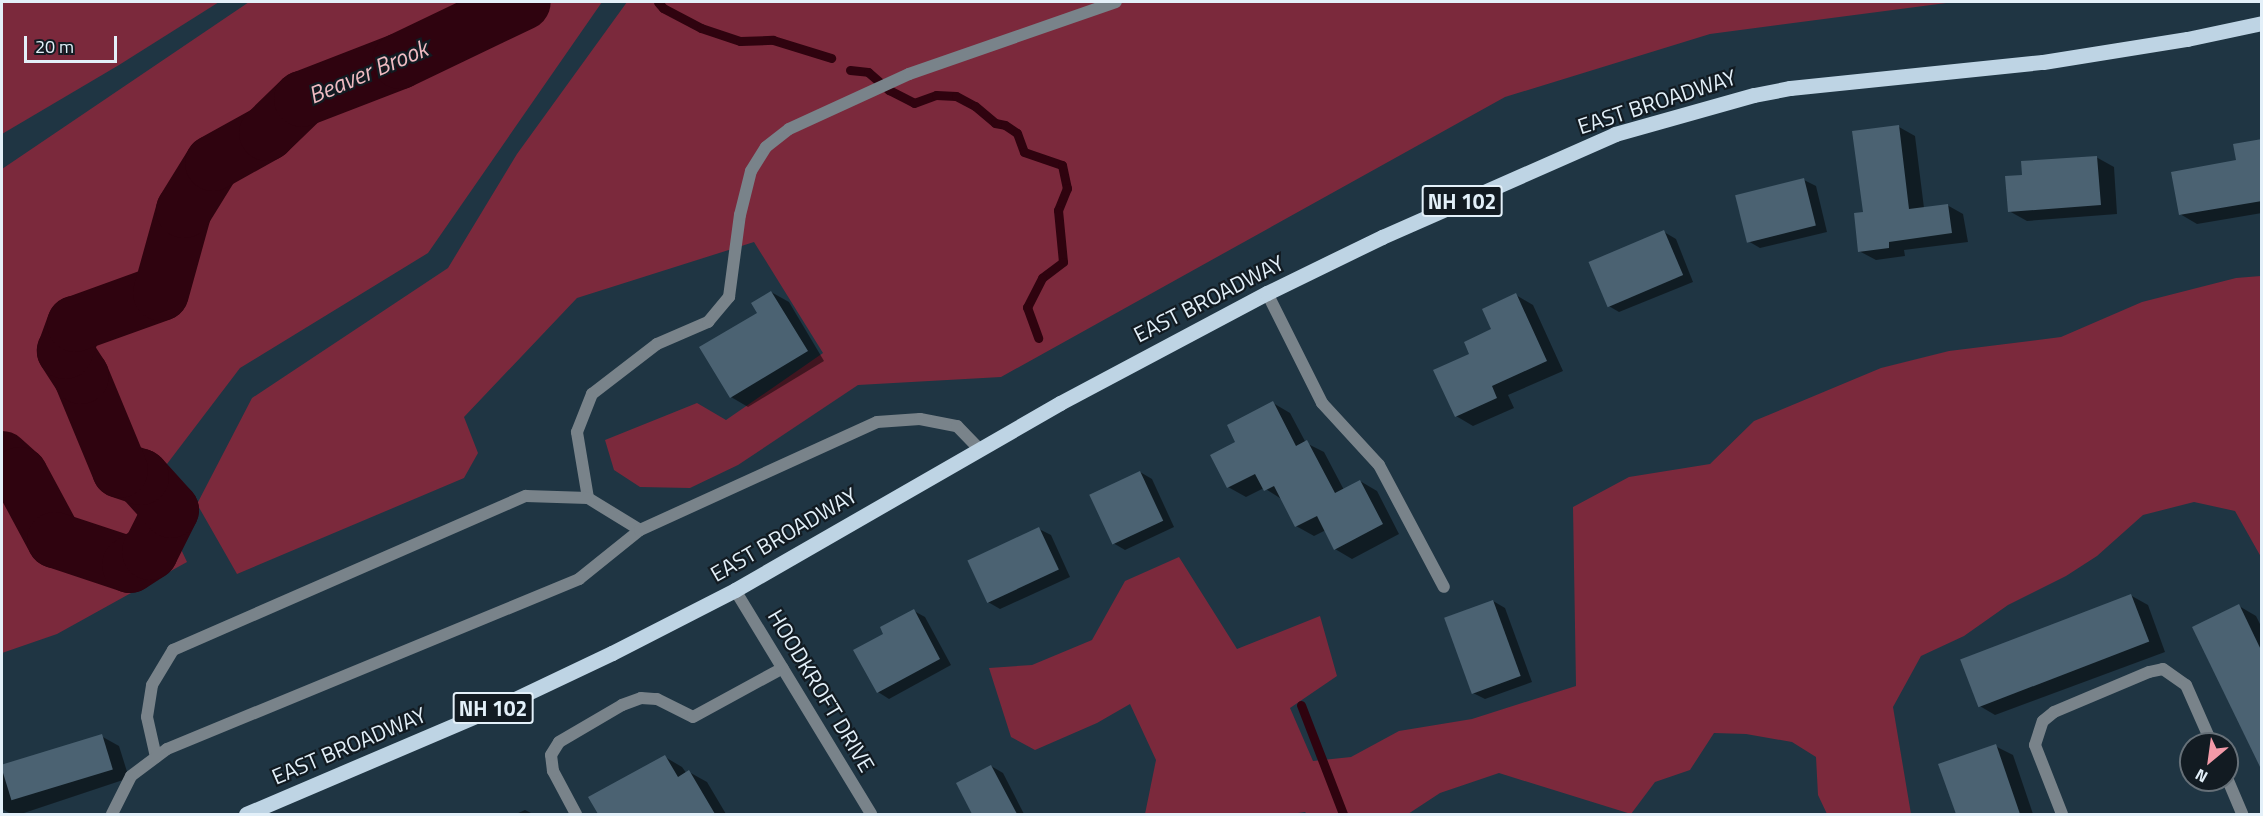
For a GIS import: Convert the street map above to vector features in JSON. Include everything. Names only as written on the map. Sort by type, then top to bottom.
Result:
[{"type":"main road","name":"EAST BROADWAY","points":[[246,814],[514,699],[735,590],[1060,402],[1267,293],[1382,237],[1615,134],[1754,95],[1898,75],[2043,62],[2187,39],[2262,23]]},
{"type":"street","points":[[588,498],[577,432],[592,394],[657,344],[708,322],[729,297],[740,215],[751,171],[766,147],[789,129],[909,74],[1116,2]]},
{"type":"street","points":[[1267,293],[1322,403],[1379,465],[1444,587]]},
{"type":"street","points":[[112,814],[131,776],[167,749],[579,579],[640,530],[877,422],[920,419],[957,426],[979,449]]},
{"type":"street","points":[[156,758],[147,717],[152,685],[173,650],[526,496],[588,498],[640,530]]},
{"type":"street","name":"HOODKROFT DRIVE","points":[[735,590],[871,814]]},
{"type":"street","points":[[576,814],[553,771],[551,755],[559,742],[622,705],[641,698],[657,699],[693,717],[783,668]]},
{"type":"street","points":[[2062,814],[2035,745],[2043,721],[2054,712],[2149,672],[2163,669],[2186,685],[2207,732]]},
{"type":"street","points":[[2233,792],[2242,814]]},
{"type":"shaded area","points":[[2,2],[219,2],[119,65],[2,134]]},
{"type":"shaded area","points":[[249,2],[602,2],[428,253],[240,368],[151,485],[187,562],[57,634],[2,653],[2,169]]},
{"type":"shaded area","points":[[627,2],[1954,2],[1710,34],[1505,97],[1001,377],[858,385],[738,465],[690,488],[640,487],[614,470],[605,440],[697,403],[726,420],[823,353],[754,242],[577,298],[464,417],[478,453],[464,478],[237,574],[197,504],[252,398],[448,268],[517,154]]},
{"type":"shaded area","points":[[2261,276],[2261,557],[2235,511],[2194,502],[2143,515],[2097,556],[2066,576],[2008,605],[1964,636],[1921,656],[1893,707],[1911,814],[1827,814],[1818,795],[1816,757],[1792,742],[1746,734],[1714,733],[1690,770],[1655,782],[1631,814],[1499,773],[1440,793],[1408,814],[1307,814],[1305,812],[1291,814],[1145,814],[1156,760],[1130,704],[1097,723],[1035,750],[1011,737],[989,668],[1032,665],[1092,640],[1125,581],[1179,557],[1237,649],[1320,616],[1337,676],[1290,708],[1313,761],[1351,757],[1399,731],[1472,719],[1576,686],[1573,507],[1629,477],[1710,464],[1754,421],[1881,368],[1949,351],[2061,337],[2142,302],[2236,278]]},
{"type":"building","points":[[1899,125],[1909,209],[1948,204],[1952,233],[1889,242],[1889,248],[1858,252],[1854,213],[1863,212],[1852,131]]},
{"type":"building","points":[[2262,139],[2262,201],[2179,215],[2171,172],[2236,160],[2233,144]]},
{"type":"building","points":[[2097,156],[2101,205],[2008,212],[2005,176],[2022,175],[2021,161]]},
{"type":"building","points":[[1804,178],[1816,226],[1747,243],[1735,195]]},
{"type":"building","points":[[1664,230],[1683,275],[1608,307],[1589,262]]},
{"type":"building","points":[[771,291],[808,351],[730,398],[699,347],[757,313],[751,303]]},
{"type":"building","points":[[1516,293],[1547,361],[1492,386],[1497,398],[1455,417],[1433,370],[1469,354],[1464,342],[1491,329],[1482,309]]},
{"type":"building","points":[[1273,401],[1296,446],[1307,440],[1335,493],[1360,480],[1383,524],[1334,550],[1317,516],[1295,527],[1274,486],[1264,491],[1255,474],[1227,488],[1210,455],[1235,442],[1227,425]]},
{"type":"building","points":[[1140,471],[1163,521],[1112,545],[1089,495]]},
{"type":"building","points":[[1039,527],[1059,570],[987,603],[967,560]]},
{"type":"building","points":[[2131,594],[2149,642],[1978,707],[1960,660]]},
{"type":"building","points":[[1493,600],[1521,676],[1472,694],[1444,618]]},
{"type":"building","points":[[2239,604],[2262,652],[2262,771],[2192,627]]},
{"type":"building","points":[[914,609],[940,659],[877,693],[853,650],[883,634],[880,627]]},
{"type":"building","points":[[102,734],[113,769],[11,800],[2,765]]},
{"type":"building","points":[[1996,744],[2020,814],[1956,814],[1938,764]]},
{"type":"building","points":[[665,755],[678,777],[689,770],[715,814],[598,814],[588,797]]},
{"type":"building","points":[[991,765],[1017,814],[972,814],[956,783]]},
{"type":"waterway","name":"Beaver Brook","points":[[2,459],[20,475],[55,540],[130,565],[150,552],[171,510],[141,477],[120,470],[81,376],[65,351],[75,324],[161,293],[184,210],[213,163],[267,133],[302,99],[400,61],[523,2]]},
{"type":"waterway","points":[[658,2],[663,8],[701,28],[740,41],[773,40],[831,58]]},
{"type":"waterway","points":[[850,70],[868,72],[889,90],[914,103],[936,95],[956,96],[975,106],[995,123],[1005,125],[1017,133],[1024,152],[1062,165],[1067,188],[1058,210],[1063,262],[1042,278],[1027,307],[1038,338]]},
{"type":"waterway","points":[[1301,705],[1343,814]]}]
